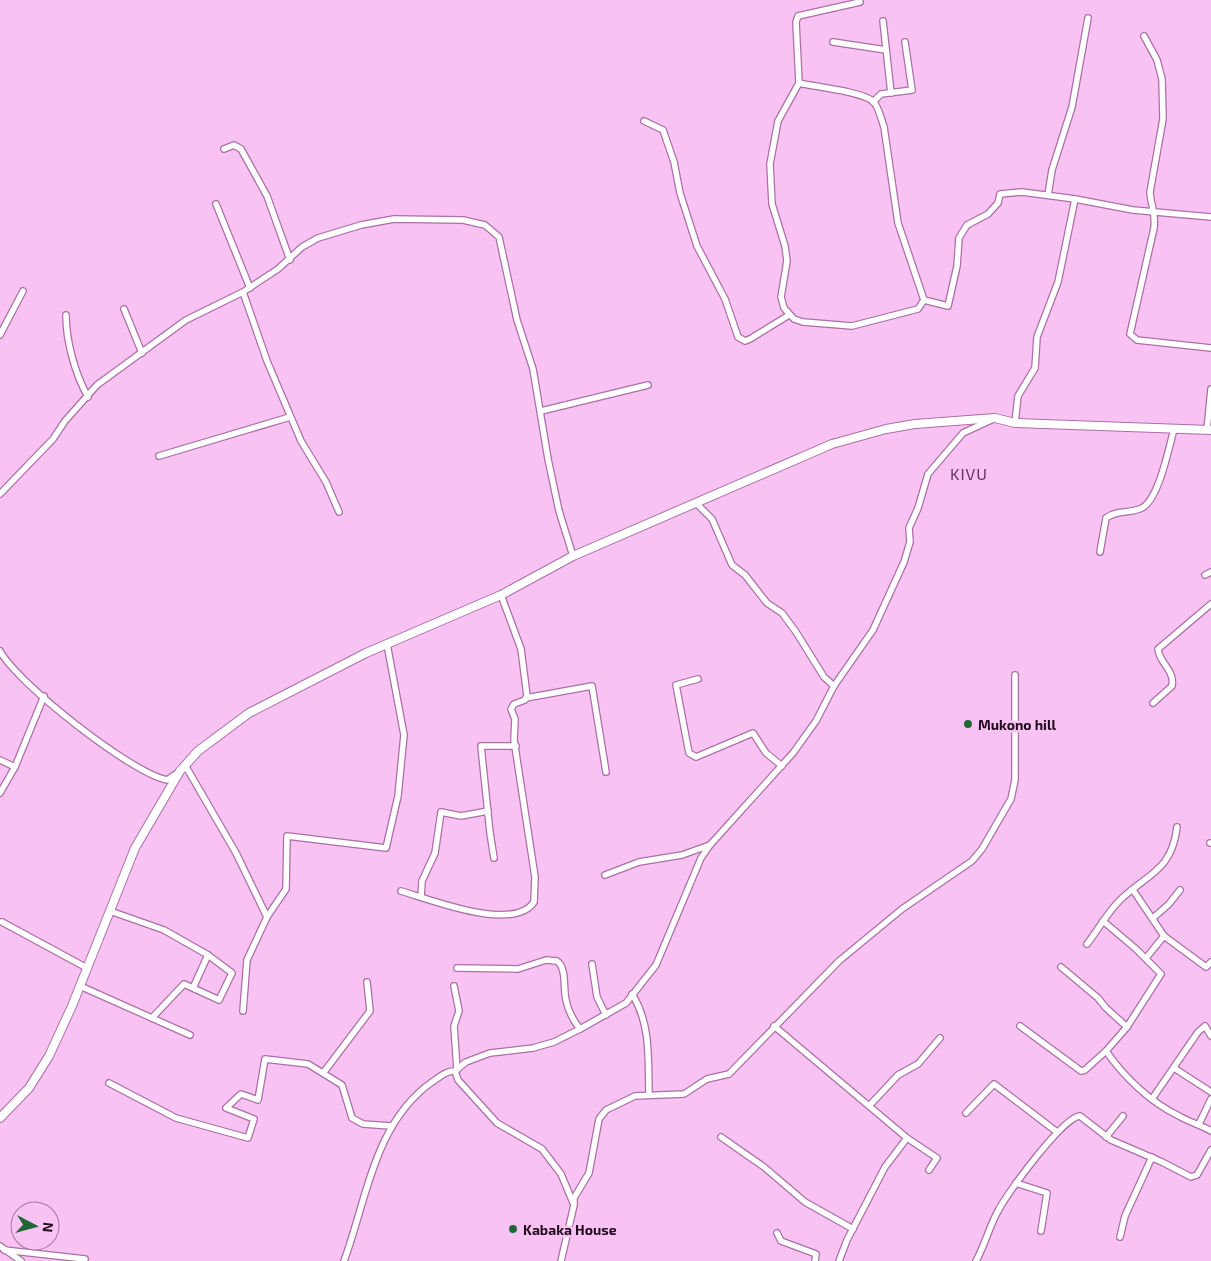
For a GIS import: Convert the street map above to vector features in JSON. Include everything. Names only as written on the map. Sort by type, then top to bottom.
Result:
[{"type":"street","points":[[860,2],[798,16],[796,40],[799,83],[778,121],[770,164],[772,204],[785,246],[787,261],[781,297],[784,308],[789,315],[803,322],[852,326],[918,309],[924,300]]},
{"type":"street","points":[[1048,195],[1052,170],[1072,107],[1088,18]]},
{"type":"street","points":[[882,21],[891,93]]},
{"type":"street","points":[[1144,36],[1157,60],[1162,79],[1163,119],[1150,192],[1151,203],[1156,213],[1154,228],[1130,334],[1137,340],[1211,348]]},
{"type":"street","points":[[833,42],[886,50]]},
{"type":"street","points":[[873,102],[880,94],[912,90],[906,42]]},
{"type":"street","points":[[799,83],[845,92],[873,102],[884,127],[898,223],[924,300]]},
{"type":"street","points":[[644,121],[663,130],[674,162],[680,193],[697,246],[724,299],[738,337],[745,340],[750,339],[789,315]]},
{"type":"street","points":[[224,149],[234,146],[241,149],[267,196],[290,260]]},
{"type":"street","points":[[924,300],[949,305],[957,266],[959,238],[967,225],[988,214],[998,203],[1000,194],[1022,192],[1156,213],[1211,216]]},
{"type":"street","points":[[1015,423],[1018,396],[1034,368],[1037,337],[1058,282],[1075,199]]},
{"type":"street","points":[[216,204],[250,288]]},
{"type":"street","points":[[0,494],[53,439],[64,421],[97,385],[186,320],[250,288],[290,260],[302,247],[318,238],[361,225],[394,219],[440,218],[485,225],[499,237],[508,283],[533,369],[559,511],[573,556]]},
{"type":"street","points":[[0,334],[23,291]]},
{"type":"street","points":[[243,292],[265,356],[290,417],[301,441],[326,482],[339,512]]},
{"type":"street","points":[[124,309],[142,353]]},
{"type":"street","points":[[66,315],[66,327],[72,353],[88,396]]},
{"type":"street","points":[[541,411],[648,385]]},
{"type":"street","points":[[0,1118],[40,1073],[80,986],[135,848],[183,768],[198,751],[249,713],[387,644],[501,595],[573,556],[832,444],[886,429],[995,418],[1015,423],[1209,430],[1211,389]]},
{"type":"street","points":[[158,456],[290,417]]},
{"type":"street","points":[[344,1261],[391,1126],[415,1095],[445,1072],[456,1071],[466,1062],[490,1052],[533,1048],[554,1042],[580,1029],[626,1003],[647,979],[656,965],[701,858],[710,844],[782,766],[816,720],[834,686],[873,630],[904,562],[910,542],[909,528],[918,508],[928,474],[962,433],[995,418]]},
{"type":"street","points":[[1100,552],[1106,518],[1120,511],[1141,509],[1149,500],[1160,479],[1174,429]]},
{"type":"street","points":[[697,504],[712,518],[732,565],[745,574],[767,603],[782,613],[824,677],[834,686]]},
{"type":"street","points":[[1205,575],[1211,572]]},
{"type":"street","points":[[501,595],[521,650],[526,698]]},
{"type":"street","points":[[1153,703],[1172,686],[1173,682],[1171,674],[1159,655],[1158,649],[1211,604]]},
{"type":"street","points":[[243,1012],[247,960],[267,917],[286,889],[287,836],[386,848],[398,796],[404,735],[387,644]]},
{"type":"street","points":[[0,651],[24,678],[44,696],[93,737],[122,758],[155,778],[166,780],[183,768]]},
{"type":"street","points":[[561,1261],[574,1198],[590,1173],[597,1128],[602,1114],[622,1101],[647,1095],[684,1094],[707,1079],[729,1074],[774,1026],[846,955],[902,908],[972,861],[982,849],[1011,799],[1015,780],[1015,675]]},
{"type":"street","points":[[698,680],[676,685],[689,753],[696,757],[753,733],[766,753],[782,766]]},
{"type":"street","points":[[401,891],[477,914],[500,916],[528,908],[533,904],[535,877],[516,746],[515,719],[511,707],[514,704],[526,698],[592,686],[606,772]]},
{"type":"street","points":[[0,793],[15,766],[44,696]]},
{"type":"street","points":[[494,858],[481,746],[516,746]]},
{"type":"street","points":[[0,760],[15,766]]},
{"type":"street","points":[[183,768],[236,853],[267,917]]},
{"type":"street","points":[[421,897],[422,881],[435,853],[441,812],[461,816],[488,811]]},
{"type":"street","points":[[1087,944],[1120,900],[1162,867],[1175,841],[1177,826]]},
{"type":"street","points":[[605,875],[639,862],[682,855],[710,844]]},
{"type":"street","points":[[1132,890],[1164,936],[1206,967],[1211,962]]},
{"type":"street","points":[[1153,918],[1169,904],[1180,890]]},
{"type":"street","points":[[110,911],[164,930],[208,955],[232,974],[219,1000],[184,984],[152,1018]]},
{"type":"street","points":[[1020,1026],[1080,1071],[1085,1070],[1106,1052],[1127,1027],[1160,976],[1160,972],[1103,921]]},
{"type":"street","points":[[2,922],[87,968]]},
{"type":"street","points":[[1146,958],[1164,936]]},
{"type":"street","points":[[193,988],[208,955]]},
{"type":"street","points":[[457,968],[518,968],[546,960],[557,961],[562,967],[566,1001],[572,1018],[580,1029]]},
{"type":"street","points":[[592,964],[597,997],[606,1015]]},
{"type":"street","points":[[1061,968],[1098,998],[1127,1027]]},
{"type":"street","points":[[324,1072],[370,1011],[367,982]]},
{"type":"street","points":[[80,986],[190,1035]]},
{"type":"street","points":[[454,986],[459,1012],[454,1026],[458,1080],[498,1122],[542,1149],[561,1174],[574,1205]]},
{"type":"street","points":[[632,994],[642,1009],[647,1030],[649,1094],[647,1095]]},
{"type":"street","points":[[774,1026],[870,1105],[906,1138],[937,1158],[929,1170]]},
{"type":"street","points":[[1152,1099],[1205,1026],[1211,1036]]},
{"type":"street","points":[[870,1105],[898,1075],[918,1064],[940,1038]]},
{"type":"street","points":[[1106,1052],[1126,1077],[1152,1099],[1179,1116],[1211,1131]]},
{"type":"street","points":[[109,1083],[176,1118],[248,1138],[254,1119],[226,1108],[241,1094],[258,1100],[265,1059],[308,1064],[324,1072],[342,1085],[352,1118],[363,1124],[391,1126]]},
{"type":"street","points":[[1174,1068],[1211,1092]]},
{"type":"street","points":[[966,1113],[994,1084],[1057,1132]]},
{"type":"street","points":[[1199,1124],[1211,1099]]},
{"type":"street","points":[[976,1261],[997,1212],[1016,1184],[1057,1132],[1074,1117],[1080,1116],[1106,1137],[1152,1157],[1183,1174],[1195,1177],[1211,1150]]},
{"type":"street","points":[[1106,1137],[1123,1116]]},
{"type":"street","points":[[721,1137],[764,1166],[805,1202],[853,1230]]},
{"type":"street","points":[[839,1261],[886,1167],[906,1138]]},
{"type":"street","points":[[1120,1236],[1125,1216],[1152,1157]]},
{"type":"street","points":[[1016,1184],[1047,1193],[1041,1231]]},
{"type":"street","points":[[777,1233],[781,1241],[816,1254],[815,1261]]},
{"type":"street","points":[[2,1248],[85,1259]]},
{"type":"street","points":[[2,1248],[20,1261]]},
{"type":"place","name":"Mukono hill","points":[[968,724]]},
{"type":"place","name":"Kabaka House","points":[[513,1229]]},
{"type":"district","name":"KIVU","points":[[969,473]]}]
